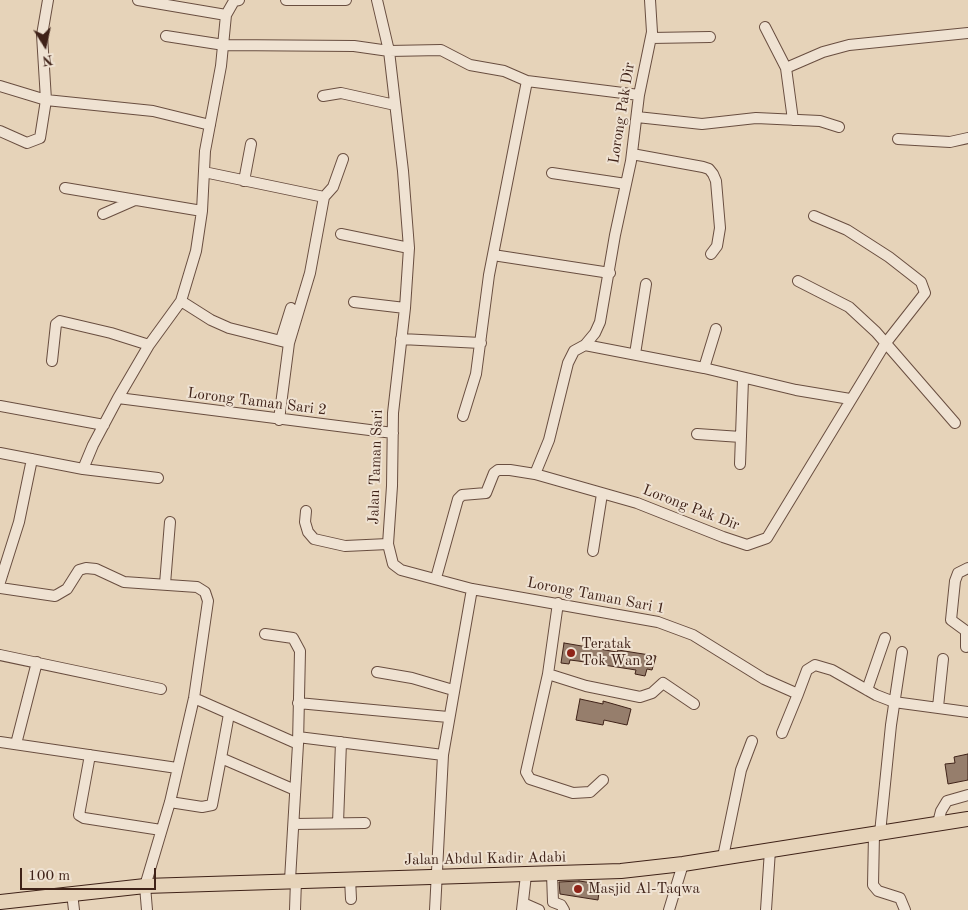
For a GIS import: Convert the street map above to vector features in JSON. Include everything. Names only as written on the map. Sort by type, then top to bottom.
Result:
[{"type":"main road","name":"Jalan Abdul Kadir Adabi","points":[[0,902],[144,886],[350,878],[526,875],[622,871],[683,864],[968,819]]},
{"type":"street","points":[[0,131],[27,143],[40,138],[46,100],[42,35],[48,0]]},
{"type":"street","points":[[138,0],[226,15]]},
{"type":"street","points":[[83,470],[118,398],[149,345],[181,301],[196,251],[202,211],[204,172],[224,45],[226,15],[234,1],[239,0]]},
{"type":"street","points":[[286,0],[346,0]]},
{"type":"street","name":"Jalan Taman Sari","points":[[377,0],[389,51],[403,171],[409,248],[393,433],[388,544],[393,564],[401,570],[472,589]]},
{"type":"street","name":"Lorong Pak Dir","points":[[535,474],[548,440],[568,363],[574,351],[585,345],[595,333],[600,322],[632,154],[639,95],[651,38],[653,16],[650,0]]},
{"type":"street","points":[[765,27],[786,68],[793,120]]},
{"type":"street","points":[[786,68],[823,52],[848,45],[968,34]]},
{"type":"street","points":[[166,36],[224,45],[354,46],[389,51],[441,50],[470,65],[504,70],[527,81],[639,95]]},
{"type":"street","points":[[651,38],[710,36]]},
{"type":"street","points":[[463,416],[476,374],[481,343],[483,311],[527,81]]},
{"type":"street","points":[[0,86],[46,100],[153,111],[210,125]]},
{"type":"street","points":[[323,96],[341,92],[395,105]]},
{"type":"street","points":[[637,117],[702,124],[756,118],[820,121],[839,127]]},
{"type":"street","points":[[898,139],[950,142],[968,138]]},
{"type":"street","points":[[244,181],[251,144]]},
{"type":"street","points":[[632,154],[704,167],[713,174],[716,181],[720,228],[717,246],[711,254]]},
{"type":"street","points":[[285,342],[310,273],[324,197],[333,187],[343,159]]},
{"type":"street","points":[[204,172],[324,197]]},
{"type":"street","points":[[552,173],[626,184]]},
{"type":"street","points":[[65,188],[202,211]]},
{"type":"street","points":[[103,214],[136,200]]},
{"type":"street","name":"Lorong Pak Dir","points":[[436,578],[458,499],[467,494],[486,493],[494,473],[498,470],[535,474],[602,494],[637,502],[723,538],[747,545],[758,543],[767,538],[885,344],[925,292],[924,287],[888,257],[852,232],[814,216]]},
{"type":"street","points":[[341,234],[409,248]]},
{"type":"street","points":[[493,255],[610,273]]},
{"type":"street","points":[[798,281],[849,307],[885,344],[955,423]]},
{"type":"street","points":[[635,354],[646,284]]},
{"type":"street","points":[[181,301],[211,320],[229,328],[285,342]]},
{"type":"street","points":[[354,302],[405,308]]},
{"type":"street","points":[[279,420],[285,342],[291,308]]},
{"type":"street","points":[[52,361],[56,324],[60,321],[111,333],[149,345]]},
{"type":"street","points":[[704,368],[716,329]]},
{"type":"street","points":[[401,339],[481,343]]},
{"type":"street","points":[[585,345],[704,368],[744,379],[850,399]]},
{"type":"street","points":[[740,464],[744,379]]},
{"type":"street","name":"Lorong Taman Sari 2","points":[[118,398],[393,433]]},
{"type":"street","points":[[0,406],[104,425]]},
{"type":"street","points":[[697,434],[741,437]]},
{"type":"street","points":[[0,454],[83,470],[138,474],[158,478]]},
{"type":"street","points":[[0,582],[19,522],[32,459]]},
{"type":"street","points":[[593,551],[602,494]]},
{"type":"street","points":[[306,510],[306,527],[314,539],[345,546],[388,544]]},
{"type":"street","points":[[165,584],[170,522]]},
{"type":"street","points":[[0,588],[55,596],[67,589],[79,570],[86,568],[96,569],[124,582],[197,587],[202,589],[207,596],[194,698],[170,802],[144,886],[147,910]]},
{"type":"street","points":[[966,647],[966,631],[951,620],[955,580],[958,573],[968,568]]},
{"type":"street","points":[[435,910],[443,755],[448,717],[472,589]]},
{"type":"street","name":"Lorong Taman Sari 1","points":[[472,589],[658,622],[693,635],[734,662],[798,694]]},
{"type":"street","points":[[558,603],[548,674],[526,772],[530,779],[573,793],[590,792],[603,780]]},
{"type":"street","points":[[265,634],[287,636],[297,642],[300,662],[294,824],[293,880],[295,910]]},
{"type":"street","points":[[867,690],[885,638]]},
{"type":"street","points":[[902,652],[877,833],[873,885],[878,891],[900,898],[905,910]]},
{"type":"street","points":[[0,655],[161,690]]},
{"type":"street","points":[[938,707],[942,659]]},
{"type":"street","points":[[16,744],[37,662]]},
{"type":"street","points":[[782,733],[807,670],[815,665],[832,670],[867,690],[894,702],[968,712]]},
{"type":"street","points":[[377,672],[412,678],[453,690]]},
{"type":"street","points":[[548,674],[586,686],[640,697],[652,693],[662,683],[694,704]]},
{"type":"street","points":[[194,698],[228,714],[298,740],[341,742],[443,755]]},
{"type":"street","points":[[298,703],[448,717]]},
{"type":"street","points":[[170,802],[202,807],[212,805],[228,714]]},
{"type":"street","points":[[723,857],[741,770],[752,741]]},
{"type":"street","points":[[0,742],[177,768]]},
{"type":"street","points":[[338,823],[341,742]]},
{"type":"street","points":[[90,755],[79,815],[84,818],[161,830]]},
{"type":"street","points":[[221,758],[295,790]]},
{"type":"street","points":[[938,824],[941,810],[948,801],[956,797],[968,795]]},
{"type":"street","points":[[294,824],[365,823]]},
{"type":"street","points":[[766,910],[770,850]]},
{"type":"street","points":[[669,910],[683,864]]},
{"type":"street","points":[[552,874],[552,906],[561,905],[564,910]]},
{"type":"street","points":[[526,875],[523,906],[539,910]]},
{"type":"street","points":[[350,878],[351,900]]},
{"type":"street","points":[[72,893],[74,910]]},
{"type":"building","points":[[564,643],[656,656],[652,670],[647,669],[645,676],[635,674],[636,670],[578,661],[570,660],[569,664],[561,663]]},
{"type":"building","points":[[580,699],[603,704],[603,701],[631,709],[627,725],[604,720],[603,725],[576,720]]},
{"type":"building","points":[[968,754],[968,780],[948,784],[945,764],[955,763],[954,757]]},
{"type":"building","name":"Masjid Al-Taqwa","points":[[579,881],[600,884],[598,900],[560,894],[559,882]]},
{"type":"place","name":"Teratak Tok Wan 2","points":[[571,653]]},
{"type":"place","name":"Masjid Al-Taqwa","points":[[578,889]]}]
